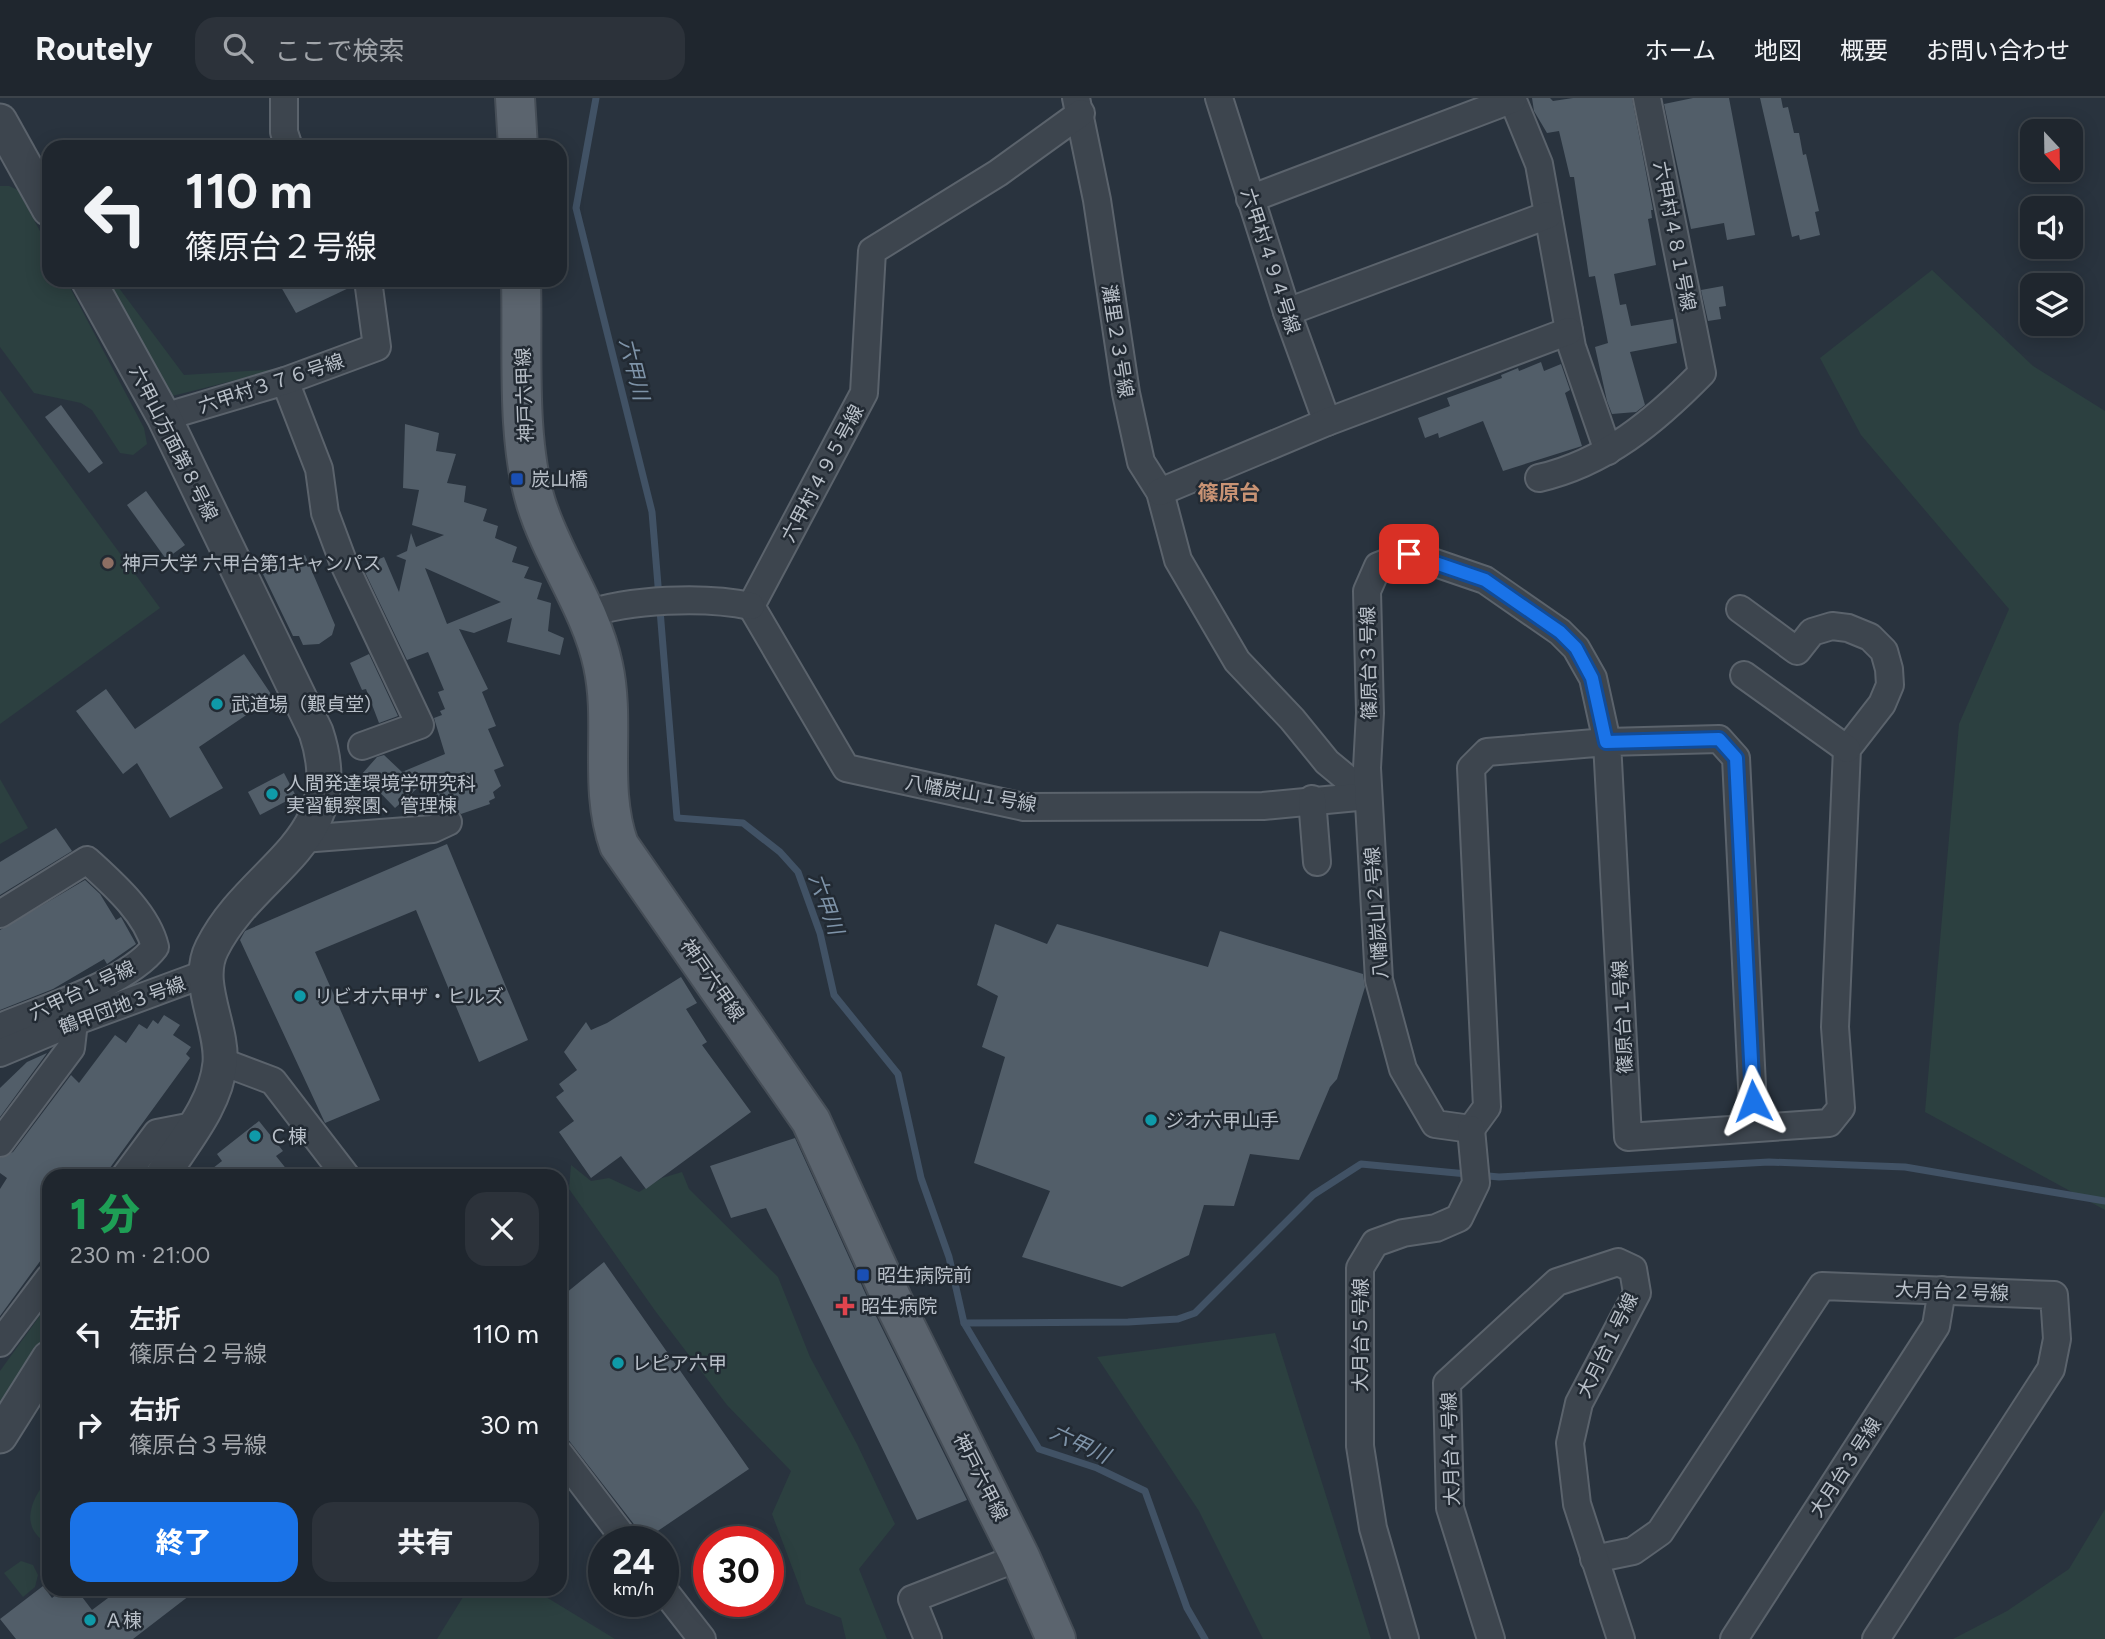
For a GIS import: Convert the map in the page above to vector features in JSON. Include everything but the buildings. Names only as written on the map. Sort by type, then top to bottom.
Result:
[{"type":"main road","points":[[515,98],[518,140]]},
{"type":"main road","name":"神戸六甲線","points":[[521,287],[527,463],[546,531],[604,666],[613,828],[620,845],[811,1121],[892,1298],[1020,1557],[1056,1639]]},
{"type":"street","points":[[284,98],[284,132],[287,140]]},
{"type":"street","name":"六甲村４８１号線","points":[[1608,451],[1663,413],[1702,373],[1647,98]]},
{"type":"street","name":"六甲村４９４号線","points":[[1218,99],[1287,312],[1327,422]]},
{"type":"street","points":[[1250,199],[1512,99],[1539,164],[1569,331],[1608,451],[1570,471],[1539,478]]},
{"type":"street","name":"灘里２３号線","points":[[872,251],[998,173],[1079,105]]},
{"type":"street","name":"灘里２３号線","points":[[1079,105],[1118,358],[1141,462],[1160,492],[1178,560],[1237,661],[1292,719],[1327,762],[1367,796]]},
{"type":"street","points":[[0,121],[42,196]]},
{"type":"street","points":[[1287,312],[1548,215]]},
{"type":"street","name":"六甲村４９５号線","points":[[751,606],[864,393],[872,251]]},
{"type":"street","name":"六甲山方面第８号線","points":[[92,287],[164,417],[316,732],[324,756],[326,782],[323,802],[302,839],[220,934],[209,953],[206,973]]},
{"type":"street","name":"六甲村３７６号線","points":[[164,417],[285,381],[377,348],[369,287]]},
{"type":"street","points":[[1160,492],[1327,422],[1569,331]]},
{"type":"street","points":[[285,381],[318,470],[325,513],[344,564],[420,725],[362,746]]},
{"type":"street","name":"篠原台３号線","points":[[1367,796],[1370,713],[1367,591],[1378,566],[1409,554],[1485,580],[1560,632],[1576,648],[1592,678],[1606,742]]},
{"type":"street","points":[[584,615],[606,607],[629,605],[712,601],[751,606]]},
{"type":"street","name":"八幡炭山１号線","points":[[751,606],[846,768],[1024,807],[1263,806],[1312,799],[1367,796]]},
{"type":"street","points":[[1740,609],[1797,651],[1812,632],[1832,626],[1848,628],[1870,637],[1884,651],[1889,669],[1889,685],[1882,704],[1847,749],[1744,675]]},
{"type":"street","points":[[1471,1129],[1487,1107],[1471,768],[1487,752],[1606,742],[1719,739],[1736,758],[1754,1127]]},
{"type":"street","name":"篠原台１号線","points":[[1606,742],[1628,1137],[1829,1123],[1841,1108],[1835,1027],[1847,749]]},
{"type":"street","name":"八幡炭山２号線","points":[[1367,796],[1380,980],[1403,1069],[1435,1124],[1471,1129]]},
{"type":"street","points":[[1312,799],[1317,862]]},
{"type":"street","points":[[302,839],[433,829],[448,822]]},
{"type":"street","name":"六甲台１号線","points":[[0,914],[87,860],[113,884],[152,934],[155,947],[145,960],[123,974],[0,1027]]},
{"type":"street","points":[[166,1169],[213,1093],[220,1061],[206,973]]},
{"type":"street","name":"鶴甲団地３号線","points":[[0,1054],[74,1022],[206,973]]},
{"type":"street","points":[[0,1143],[71,1048],[74,1022]]},
{"type":"street","points":[[220,1061],[273,1081],[341,1169]]},
{"type":"street","points":[[130,1169],[157,1133],[193,1126]]},
{"type":"street","name":"大月台５号線","points":[[1405,1639],[1377,1542],[1360,1446],[1360,1268],[1375,1243],[1404,1233],[1436,1228],[1459,1219],[1475,1171],[1471,1129]]},
{"type":"street","name":"大月台１号線","points":[[1618,1262],[1633,1269],[1637,1293],[1579,1403],[1570,1443],[1577,1504],[1621,1639]]},
{"type":"street","name":"大月台４号線","points":[[1491,1639],[1450,1508],[1447,1383],[1557,1282],[1618,1262]]},
{"type":"street","name":"大月台２号線","points":[[1594,1559],[1633,1552],[1660,1532],[1822,1286],[2054,1295],[2057,1339],[2051,1369],[1876,1639]]},
{"type":"street","points":[[0,1343],[42,1287]]},
{"type":"street","name":"大月台３号線","points":[[1734,1639],[1936,1326],[1942,1290]]},
{"type":"street","points":[[0,1436],[42,1369]]},
{"type":"street","points":[[567,1463],[615,1526]]},
{"type":"street","points":[[928,1639],[912,1599],[1020,1557]]},
{"type":"street","points":[[679,1609],[702,1639]]},
{"type":"green space","points":[[0,186],[18,190],[42,235],[42,287],[70,287],[144,428],[147,444],[133,455],[120,453],[92,410],[81,403],[34,393],[0,347]]},
{"type":"green space","points":[[1932,270],[2033,366],[2105,411],[2105,1210],[1925,1112],[1959,724],[2009,609],[1861,435],[1820,358]]},
{"type":"green space","points":[[112,287],[118,287],[184,375],[280,369],[172,396]]},
{"type":"green space","points":[[0,390],[160,608],[0,724]]},
{"type":"green space","points":[[0,779],[28,828],[0,844]]},
{"type":"green space","points":[[571,1165],[591,1181],[609,1178],[639,1192],[662,1178],[682,1172],[689,1189],[778,1277],[810,1357],[857,1444],[895,1524],[859,1569],[887,1639],[846,1639],[841,1618],[806,1604],[784,1546],[784,1526],[777,1526],[772,1514],[791,1471],[727,1405],[656,1312],[569,1189]]},
{"type":"green space","points":[[42,1313],[42,1340],[0,1409],[0,1371]]},
{"type":"green space","points":[[1275,1333],[1371,1639],[1263,1639],[1199,1511],[1097,1357]]},
{"type":"green space","points":[[42,1488],[42,1539],[32,1527],[30,1519],[33,1502]]},
{"type":"green space","points":[[2105,1509],[2105,1639],[1953,1639],[2007,1611],[2069,1569]]},
{"type":"green space","points":[[21,1561],[33,1565],[38,1575],[35,1587],[23,1597],[4,1573]]},
{"type":"green space","points":[[464,1596],[544,1596],[615,1639],[437,1639]]},
{"type":"waterway","name":"六甲川","points":[[596,98],[576,208],[652,512],[677,818],[743,823],[780,852],[798,872],[820,933],[834,995],[898,1074],[921,1178],[949,1257],[964,1323],[1039,1449],[1097,1468],[1145,1491],[1187,1608],[1205,1639]]},
{"type":"waterway","points":[[964,1323],[1128,1322],[1178,1319],[1195,1313],[1313,1195],[1361,1164],[1499,1177],[1769,1162],[1905,1167],[2105,1201]]},
{"type":"place","name":"炭山橋","points":[[517,479]]},
{"type":"place","name":"神戸大学 六甲台第1キャンパス","points":[[108,563]]},
{"type":"place","name":"武道場（艱貞堂）","points":[[217,704]]},
{"type":"place","name":"人間発達環境学研究科 実習観察園、管理棟","points":[[272,794]]},
{"type":"place","name":"リビオ六甲ザ・ヒルズ","points":[[300,996]]},
{"type":"place","name":"ジオ六甲山手","points":[[1151,1120]]},
{"type":"place","name":"Ｃ棟","points":[[255,1136]]},
{"type":"place","name":"昭生病院前","points":[[863,1275]]},
{"type":"place","name":"昭生病院","points":[[845,1306]]},
{"type":"place","name":"レピア六甲","points":[[618,1363]]},
{"type":"place","name":"Ａ棟","points":[[90,1620]]},
{"type":"district","name":"篠原台","points":[[1229,493]]},
{"type":"route","points":[[1409,554],[1485,580],[1560,632],[1576,648],[1592,678],[1603,715],[1606,742],[1719,739],[1736,758],[1753,1101]]}]
